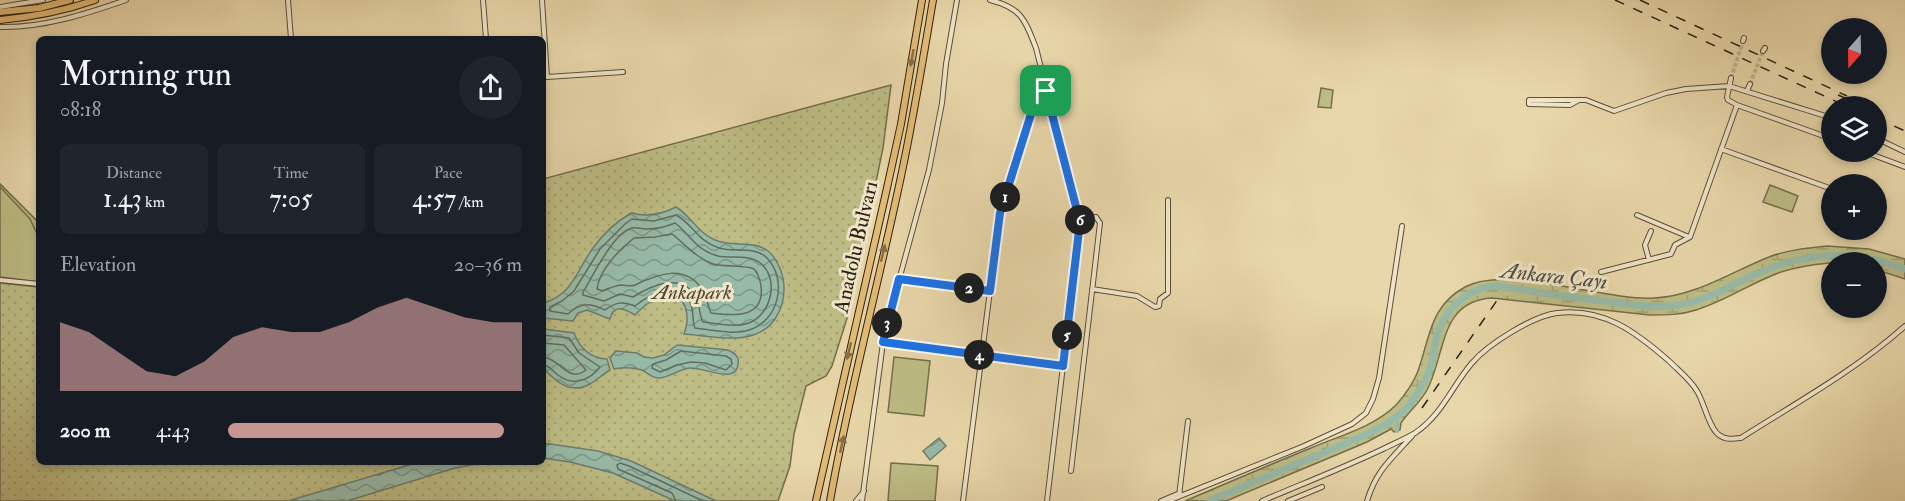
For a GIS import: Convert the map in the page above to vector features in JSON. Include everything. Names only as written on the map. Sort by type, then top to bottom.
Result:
[{"type":"main road","points":[[0,12],[39,8],[70,0]]},
{"type":"main road","points":[[0,20],[36,16],[95,0]]},
{"type":"main road","name":"Anadolu Bulvarı","points":[[816,501],[892,167],[921,0]]},
{"type":"main road","name":"Anadolu Bulvarı","points":[[831,500],[857,369],[904,163],[933,0]]},
{"type":"street","points":[[0,7],[43,0]]},
{"type":"street","points":[[0,27],[17,27],[80,15],[126,0]]},
{"type":"street","points":[[288,0],[291,36]]},
{"type":"street","points":[[483,0],[486,36]]},
{"type":"street","points":[[542,0],[544,36]]},
{"type":"street","points":[[862,501],[883,342],[929,170],[942,103],[957,0]]},
{"type":"street","points":[[990,0],[1003,3],[1019,12],[1025,20],[1036,48],[1080,220],[1047,501]]},
{"type":"street","points":[[546,62],[547,77],[623,72]]},
{"type":"street","points":[[1731,78],[1728,100],[1821,135]]},
{"type":"street","points":[[1747,91],[1750,84]]},
{"type":"street","points":[[1579,100],[1570,105],[1529,104],[1529,100],[1579,100],[1596,103],[1614,111],[1666,93],[1694,88],[1729,86],[1821,115]]},
{"type":"street","points":[[963,501],[1000,213],[1036,98],[1046,91]]},
{"type":"street","points":[[1601,272],[1671,254],[1675,245],[1690,237],[1737,105]]},
{"type":"street","points":[[1887,143],[1905,152]]},
{"type":"street","points":[[1721,149],[1821,185]]},
{"type":"street","points":[[1887,160],[1905,167]]},
{"type":"street","points":[[1092,289],[1137,296],[1155,307],[1159,306],[1160,299],[1168,292],[1168,200]]},
{"type":"street","points":[[1637,214],[1690,237]]},
{"type":"street","points":[[1071,471],[1100,223],[1096,217],[1080,220]]},
{"type":"street","points":[[1161,501],[1304,446],[1352,424],[1366,413],[1379,378],[1402,226]]},
{"type":"street","points":[[1649,260],[1645,244],[1651,231]]},
{"type":"street","points":[[899,279],[990,291]]},
{"type":"street","points":[[0,280],[36,284]]},
{"type":"street","points":[[1367,501],[1372,483],[1379,472],[1441,408],[1472,362],[1528,322],[1554,313],[1592,314],[1612,320],[1633,332],[1690,380],[1701,398],[1715,431],[1724,438],[1730,439],[1741,438],[1815,391],[1887,342],[1905,326]]},
{"type":"street","points":[[883,342],[1063,366]]},
{"type":"street","points":[[1179,495],[1188,421]]},
{"type":"street","points":[[1262,501],[1362,459],[1415,433]]},
{"type":"street","points":[[1288,501],[1322,487]]},
{"type":"street","points":[[856,501],[864,491]]},
{"type":"street","points":[[1168,501],[1179,495]]},
{"type":"green space","name":"Ankapark","points":[[891,85],[883,148],[849,312],[832,366],[826,376],[806,386],[794,434],[790,466],[778,501],[0,501],[0,283],[36,287],[36,465],[546,465],[546,178]]},
{"type":"green space","points":[[1321,88],[1333,90],[1331,108],[1318,107]]},
{"type":"green space","points":[[0,184],[36,220],[36,282],[0,277]]},
{"type":"green space","points":[[0,184],[36,220],[36,232],[30,219],[0,187]]},
{"type":"green space","points":[[1770,185],[1798,196],[1792,212],[1763,202]]},
{"type":"green space","points":[[1827,246],[1880,252],[1821,252],[1821,264],[1781,272],[1718,302],[1685,313],[1650,315],[1492,298],[1475,301],[1462,309],[1453,319],[1427,390],[1401,423],[1400,430],[1394,432],[1391,429],[1367,442],[1226,501],[1185,501],[1356,430],[1387,413],[1396,405],[1414,380],[1438,313],[1453,295],[1465,287],[1483,281],[1505,279],[1654,298],[1699,288],[1755,263],[1797,250]]},
{"type":"green space","points":[[1887,254],[1905,259],[1905,279],[1887,273]]},
{"type":"green space","points":[[894,357],[930,361],[924,416],[888,412]]},
{"type":"green space","points":[[891,463],[938,466],[935,501],[888,501]]},
{"type":"water","points":[[676,207],[709,237],[722,242],[762,247],[775,258],[783,278],[783,297],[777,316],[767,328],[756,334],[733,338],[684,334],[687,321],[685,307],[678,298],[672,296],[656,299],[635,315],[617,309],[610,319],[587,310],[578,313],[573,321],[546,318],[546,302],[561,295],[573,281],[593,248],[615,224],[631,213],[643,215],[665,212]]},
{"type":"water","points":[[546,329],[574,333],[586,351],[596,357],[607,359],[610,370],[593,382],[576,388],[564,385],[546,371]]},
{"type":"water","points":[[677,345],[728,350],[738,358],[738,367],[729,374],[690,368],[659,378],[635,368],[614,369],[610,358],[616,351],[637,353],[653,358],[664,355]]},
{"type":"water","points":[[939,438],[946,446],[930,460],[923,451]]},
{"type":"water","points":[[546,443],[598,451],[631,461],[716,501],[675,501],[613,473],[546,458]]},
{"type":"water","points":[[409,465],[471,465],[347,501],[288,501]]},
{"type":"waterway","name":"Ankara Çayı","points":[[1209,501],[1370,433],[1401,413],[1422,387],[1431,364],[1438,333],[1447,314],[1461,299],[1479,290],[1499,286],[1631,305],[1670,306],[1697,301],[1767,270],[1806,258],[1825,256],[1864,258],[1905,269]]},
{"type":"waterway","points":[[1397,416],[1397,431]]},
{"type":"tunnel","points":[[1731,78],[1743,41]]},
{"type":"tunnel","points":[[1750,84],[1763,51]]},
{"type":"railway","points":[[1615,0],[1824,96]]},
{"type":"railway","points":[[1640,0],[1847,96]]},
{"type":"railway","points":[[1887,123],[1905,131]]},
{"type":"railway","points":[[1422,408],[1498,299]]},
{"type":"route","points":[[1046,91],[1080,222],[1063,366],[883,342],[899,279],[990,291],[1000,213],[1036,98],[1046,91]]}]
